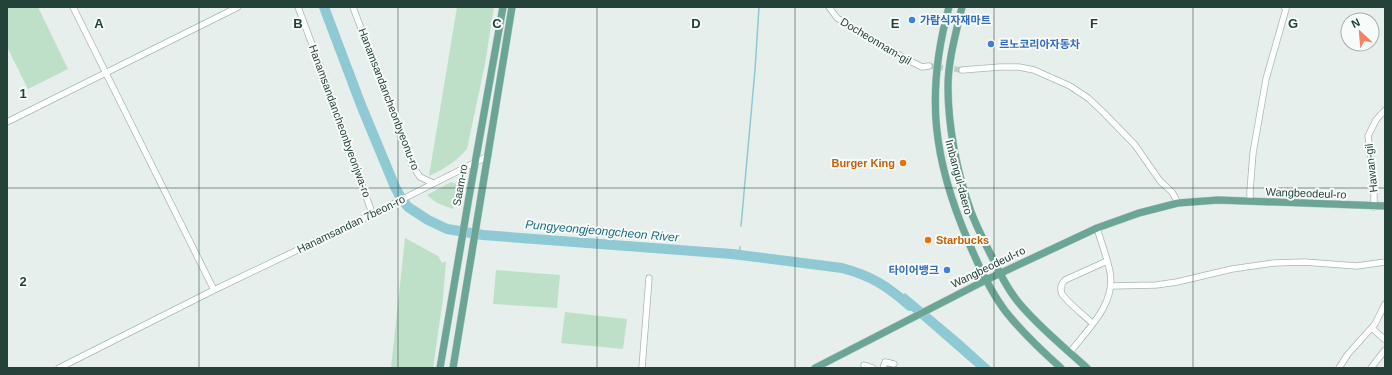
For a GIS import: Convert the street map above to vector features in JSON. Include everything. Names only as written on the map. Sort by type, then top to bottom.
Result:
[{"type":"main road","name":"Saam-ro","points":[[440,368],[503,7]]},
{"type":"main road","name":"Saam-ro","points":[[452,368],[512,7]]},
{"type":"main road","name":"Imbangul-daero","points":[[949,7],[939,48],[936,70],[935,102],[936,131],[942,160],[956,211],[986,280],[1006,312],[1021,329],[1061,368]]},
{"type":"main road","name":"Imbangul-daero","points":[[962,7],[953,45],[948,87],[950,116],[962,181],[968,204],[981,235],[1000,273],[1018,302],[1035,321],[1087,368]]},
{"type":"main road","name":"Wangbeodeul-ro","points":[[815,368],[1000,273],[1097,228],[1139,213],[1178,203],[1218,200],[1385,206]]},
{"type":"street","points":[[73,7],[214,290]]},
{"type":"street","points":[[7,122],[238,7]]},
{"type":"street","name":"Hanamsandancheonbyeonjwa-ro","points":[[298,7],[372,213]]},
{"type":"street","name":"Hanamsandancheonbyeonu-ro","points":[[353,7],[412,165],[420,177],[433,183]]},
{"type":"street","name":"Docheonnam-gil","points":[[829,7],[837,18],[906,59],[922,67],[928,66]]},
{"type":"street","points":[[1250,201],[1253,153],[1266,79],[1286,9],[1284,7]]},
{"type":"street","points":[[962,70],[1019,67],[1034,70],[1070,86],[1098,107],[1135,145],[1160,180],[1172,192],[1178,203]]},
{"type":"street","name":"Hawan-gil","points":[[1374,206],[1374,180],[1368,136],[1376,120],[1385,110]]},
{"type":"street","name":"Hanamsandan 7beon-ro","points":[[59,368],[214,290],[372,213],[382,210],[488,156]]},
{"type":"street","points":[[1070,352],[1105,306],[1109,297],[1111,286],[1110,272],[1097,228]]},
{"type":"street","points":[[1092,323],[1064,296],[1061,289],[1062,283],[1065,280],[1107,260]]},
{"type":"street","points":[[1111,286],[1156,285],[1177,282],[1232,269],[1274,263],[1304,262],[1357,266],[1385,262]]},
{"type":"street","points":[[642,368],[649,278]]},
{"type":"street","points":[[1339,368],[1348,354],[1372,328],[1381,314],[1385,304]]},
{"type":"street","points":[[1372,328],[1385,340]]},
{"type":"street","points":[[1371,368],[1385,350]]},
{"type":"street","points":[[883,368],[885,362],[894,364]]},
{"type":"street","points":[[864,365],[873,368]]},
{"type":"green space","points":[[7,7],[38,7],[68,69],[28,89],[7,47]]},
{"type":"green space","points":[[457,7],[494,7],[485,64],[467,149],[450,165],[429,176]]},
{"type":"green space","points":[[451,182],[457,184],[458,189],[453,209],[437,203],[427,195]]},
{"type":"green space","points":[[405,238],[438,256],[442,263],[446,261],[443,299],[433,368],[391,368]]},
{"type":"green space","points":[[496,270],[560,275],[557,308],[493,304]]},
{"type":"green space","points":[[565,312],[627,319],[623,349],[561,343]]},
{"type":"water","points":[[905,293],[992,368],[977,368],[899,300]]},
{"type":"waterway","name":"Pungyeongjeongcheon River","points":[[324,7],[361,105],[395,187],[408,207],[428,220],[447,229],[483,235],[732,254],[842,268],[862,274],[879,282],[910,306]]},
{"type":"waterway","points":[[741,226],[759,7]]},
{"type":"waterway","name":"Pungyeongjeongcheon River","points":[[739,255],[740,247]]},
{"type":"tunnel","points":[[929,66],[962,70]]},
{"type":"place","name":"가람식자재마트","points":[[912,20]]},
{"type":"place","name":"르노코리아자동차","points":[[991,44]]},
{"type":"place","name":"Burger King","points":[[903,163]]},
{"type":"place","name":"Starbucks","points":[[928,240]]},
{"type":"place","name":"타이어뱅크","points":[[947,270]]}]
